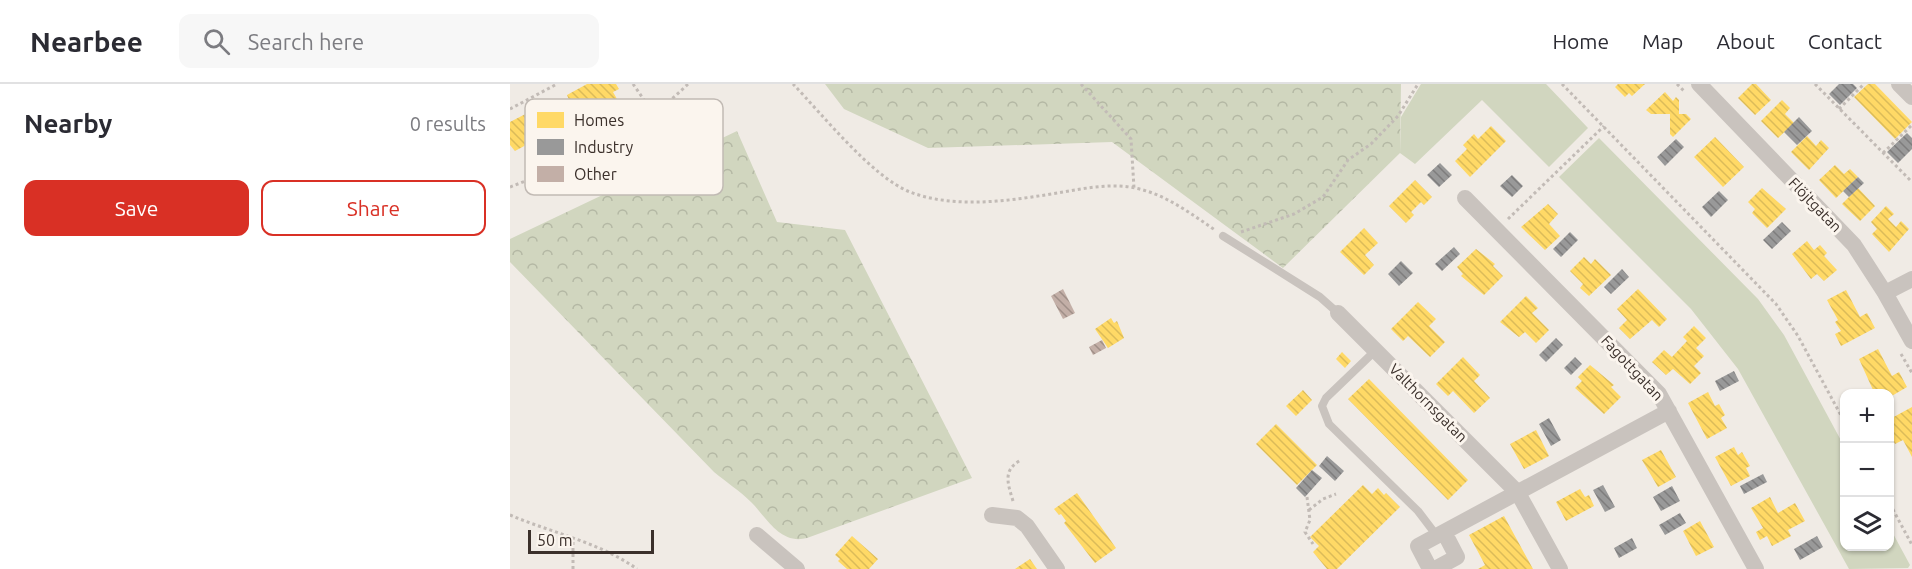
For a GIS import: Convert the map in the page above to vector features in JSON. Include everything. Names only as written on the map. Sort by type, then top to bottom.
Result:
[{"type":"street","points":[[1899,84],[1912,97]]},
{"type":"street","name":"Flöjtgatan","points":[[1692,88],[1854,245],[1885,293],[1905,345]]},
{"type":"street","name":"Fagottgatan","points":[[1466,198],[1659,394],[1756,569]]},
{"type":"street","points":[[1885,293],[1912,279]]},
{"type":"street","name":"Valthornsgatan","points":[[1338,312],[1518,494],[1560,569]]},
{"type":"street","points":[[1441,534],[1457,557],[1432,569],[1418,546],[1669,411]]},
{"type":"street","points":[[992,515],[1012,517],[1027,526],[1057,569]]},
{"type":"street","points":[[757,535],[796,569]]},
{"type":"lane","points":[[1222,236],[1320,297],[1338,312]]},
{"type":"lane","points":[[1376,350],[1326,398],[1322,406],[1323,414],[1336,432],[1441,534]]},
{"type":"path","points":[[528,99],[556,84]]},
{"type":"path","points":[[633,84],[644,99]]},
{"type":"path","points":[[671,99],[688,84]]},
{"type":"path","points":[[793,84],[868,161],[896,184],[909,191],[925,196],[970,201],[1021,199],[1096,187],[1134,188],[1163,197],[1222,236],[1251,230],[1294,214],[1323,197],[1348,160],[1371,144],[1398,116],[1418,84]]},
{"type":"path","points":[[1081,84],[1131,139],[1134,188]]},
{"type":"path","points":[[1562,84],[1776,304],[1798,336],[1840,412]]},
{"type":"path","points":[[1677,84],[1692,88]]},
{"type":"path","points":[[1815,84],[1912,182]]},
{"type":"path","points":[[1839,109],[1864,84]]},
{"type":"path","points":[[510,109],[525,101]]},
{"type":"path","points":[[1883,153],[1912,124]]},
{"type":"path","points":[[510,187],[525,181]]},
{"type":"path","points":[[1905,345],[1912,373]]},
{"type":"path","points":[[1012,517],[1015,509],[1008,476],[1012,465],[1021,460]]},
{"type":"path","points":[[1309,510],[1323,499],[1336,494]]},
{"type":"path","points":[[1307,497],[1310,520],[1305,532],[1313,544]]},
{"type":"path","points":[[1894,511],[1912,545]]},
{"type":"path","points":[[510,515],[625,560],[637,569]]},
{"type":"path","points":[[573,538],[573,569]]},
{"type":"green space","points":[[825,84],[1401,84],[1400,153],[1283,268],[1112,142],[928,148],[844,109]]},
{"type":"green space","points":[[1421,84],[1546,84],[1588,128],[1549,167],[1482,100],[1415,164],[1400,153],[1401,117]]},
{"type":"green space","points":[[737,131],[777,222],[845,230],[972,478],[807,538],[789,538],[775,529],[747,498],[714,472],[510,262],[510,239],[602,195],[723,195],[723,138]]},
{"type":"green space","points":[[1599,138],[1758,299],[1784,335],[1840,439],[1840,551],[1894,551],[1894,535],[1910,565],[1908,568],[1849,569],[1738,369],[1691,309],[1559,177]]},
{"type":"building: Homes","points":[[587,84],[616,84],[619,89],[613,92],[617,99],[569,99],[567,95]]},
{"type":"building: Homes","points":[[1618,84],[1645,84],[1632,96],[1629,93],[1625,97],[1615,87]]},
{"type":"building: Homes","points":[[1752,84],[1756,84],[1771,100],[1755,115],[1738,98]]},
{"type":"building: Homes","points":[[1868,84],[1875,84],[1912,122],[1895,139],[1854,97]]},
{"type":"building: Homes","points":[[1665,92],[1673,101],[1676,97],[1679,100],[1679,114],[1686,114],[1691,119],[1673,137],[1670,134],[1670,114],[1651,114],[1646,110]]},
{"type":"building: Homes","points":[[1782,100],[1790,108],[1785,114],[1794,123],[1778,138],[1761,121]]},
{"type":"building: Homes","points":[[525,114],[525,146],[515,151],[510,145],[510,122]]},
{"type":"building: Homes","points":[[1491,126],[1506,141],[1470,177],[1455,161],[1467,149],[1463,145],[1474,134],[1478,139]]},
{"type":"building: Homes","points":[[1807,136],[1816,146],[1821,140],[1829,148],[1809,170],[1791,152]]},
{"type":"building: Homes","points":[[1715,137],[1744,167],[1723,187],[1694,157]]},
{"type":"building: Homes","points":[[1835,165],[1844,174],[1850,169],[1858,177],[1836,198],[1819,180]]},
{"type":"building: Homes","points":[[1415,180],[1432,197],[1424,205],[1421,202],[1411,212],[1414,215],[1406,223],[1389,206]]},
{"type":"building: Homes","points":[[1762,188],[1786,209],[1767,228],[1752,213],[1755,209],[1748,202]]},
{"type":"building: Homes","points":[[1858,188],[1875,206],[1860,221],[1842,204]]},
{"type":"building: Homes","points":[[1548,204],[1558,214],[1549,224],[1560,236],[1545,250],[1521,227]]},
{"type":"building: Homes","points":[[1886,206],[1894,214],[1888,219],[1896,227],[1901,221],[1909,229],[1889,252],[1872,234],[1877,229],[1871,222]]},
{"type":"building: Homes","points":[[1364,228],[1378,243],[1365,255],[1374,265],[1364,275],[1340,252]]},
{"type":"building: Homes","points":[[1807,241],[1814,250],[1820,245],[1827,253],[1824,256],[1837,270],[1824,281],[1817,274],[1811,279],[1792,254]]},
{"type":"building: Homes","points":[[1476,249],[1495,264],[1493,266],[1503,276],[1484,295],[1461,276],[1463,274],[1457,267]]},
{"type":"building: Homes","points":[[1584,257],[1591,264],[1595,259],[1611,275],[1589,296],[1580,288],[1583,284],[1570,271]]},
{"type":"building: Homes","points":[[1638,289],[1667,319],[1659,327],[1652,320],[1630,339],[1619,328],[1627,320],[1617,309]]},
{"type":"building: Homes","points":[[1846,290],[1860,317],[1867,313],[1875,328],[1841,346],[1835,334],[1841,331],[1835,322],[1838,320],[1827,300]]},
{"type":"building: Homes","points":[[1526,296],[1538,308],[1532,313],[1549,330],[1536,343],[1525,332],[1519,337],[1500,322]]},
{"type":"building: Homes","points":[[1418,302],[1436,319],[1429,326],[1445,342],[1430,357],[1408,336],[1403,341],[1391,329]]},
{"type":"building: Homes","points":[[1111,318],[1114,323],[1117,321],[1124,338],[1108,348],[1095,329]]},
{"type":"building: Homes","points":[[1694,326],[1706,338],[1696,348],[1704,356],[1694,366],[1701,373],[1690,384],[1673,369],[1666,375],[1652,362],[1664,350],[1672,357],[1687,341],[1683,337]]},
{"type":"building: Homes","points":[[1878,349],[1892,376],[1899,372],[1907,387],[1894,395],[1894,389],[1873,389],[1859,359]]},
{"type":"building: Homes","points":[[1342,352],[1351,361],[1345,368],[1336,359]]},
{"type":"building: Homes","points":[[1463,357],[1480,375],[1474,381],[1490,398],[1474,413],[1453,391],[1448,396],[1436,384]]},
{"type":"building: Homes","points":[[1590,365],[1614,385],[1611,387],[1621,397],[1604,414],[1575,388],[1582,381],[1578,377]]},
{"type":"building: Homes","points":[[1369,379],[1468,480],[1448,500],[1348,399]]},
{"type":"building: Homes","points":[[1303,390],[1312,400],[1296,416],[1286,406]]},
{"type":"building: Homes","points":[[1708,392],[1715,406],[1719,404],[1725,415],[1721,418],[1727,428],[1707,439],[1688,403]]},
{"type":"building: Homes","points":[[1912,407],[1912,457],[1903,440],[1895,444],[1894,442],[1894,417]]},
{"type":"building: Homes","points":[[1276,424],[1317,465],[1297,485],[1256,444]]},
{"type":"building: Homes","points":[[1536,430],[1549,456],[1524,469],[1510,444]]},
{"type":"building: Homes","points":[[1734,447],[1738,455],[1742,452],[1750,466],[1746,468],[1750,476],[1731,486],[1715,457]]},
{"type":"building: Homes","points":[[1661,450],[1676,477],[1658,487],[1642,460]]},
{"type":"building: Homes","points":[[1363,485],[1372,494],[1378,488],[1400,507],[1337,569],[1327,569],[1313,552],[1319,546],[1310,537]]},
{"type":"building: Homes","points":[[1580,489],[1585,497],[1589,495],[1594,506],[1566,521],[1556,502]]},
{"type":"building: Homes","points":[[1077,493],[1116,548],[1095,563],[1064,523],[1066,521],[1061,514],[1059,515],[1054,509]]},
{"type":"building: Homes","points":[[1770,497],[1778,513],[1795,503],[1805,521],[1788,530],[1791,536],[1772,546],[1767,536],[1760,540],[1756,532],[1763,528],[1751,508]]},
{"type":"building: Homes","points":[[1504,516],[1533,569],[1478,569],[1485,565],[1469,535]]},
{"type":"building: Homes","points":[[1700,521],[1714,547],[1696,556],[1683,531]]},
{"type":"building: Homes","points":[[852,536],[878,559],[869,569],[847,569],[838,561],[840,559],[835,555]]},
{"type":"building: Homes","points":[[1030,559],[1037,569],[1015,569]]},
{"type":"building: Industry","points":[[1839,84],[1853,84],[1857,88],[1840,105],[1829,94]]},
{"type":"building: Industry","points":[[1799,117],[1812,131],[1797,145],[1784,132]]},
{"type":"building: Industry","points":[[1907,133],[1912,138],[1912,149],[1898,163],[1887,152]]},
{"type":"building: Industry","points":[[1676,139],[1684,147],[1665,166],[1657,157]]},
{"type":"building: Industry","points":[[1440,163],[1452,175],[1439,187],[1427,175]]},
{"type":"building: Industry","points":[[1512,175],[1523,186],[1512,197],[1500,186]]},
{"type":"building: Industry","points":[[1858,177],[1864,183],[1849,197],[1843,191]]},
{"type":"building: Industry","points":[[1719,191],[1728,200],[1711,217],[1702,207]]},
{"type":"building: Industry","points":[[1782,222],[1791,231],[1772,249],[1763,240]]},
{"type":"building: Industry","points":[[1570,232],[1578,240],[1561,257],[1553,249]]},
{"type":"building: Industry","points":[[1454,247],[1460,254],[1442,271],[1435,264]]},
{"type":"building: Industry","points":[[1401,261],[1413,273],[1399,286],[1388,274]]},
{"type":"building: Industry","points":[[1622,269],[1629,277],[1611,294],[1604,287]]},
{"type":"building: Industry","points":[[1556,338],[1563,345],[1546,362],[1539,355]]},
{"type":"building: Industry","points":[[1575,357],[1582,364],[1571,375],[1564,368]]},
{"type":"building: Industry","points":[[1734,371],[1739,381],[1720,391],[1715,381]]},
{"type":"building: Industry","points":[[1549,418],[1561,440],[1551,446],[1539,424]]},
{"type":"building: Industry","points":[[1327,456],[1344,471],[1335,481],[1319,466]]},
{"type":"building: Industry","points":[[1312,470],[1322,478],[1305,497],[1296,488]]},
{"type":"building: Industry","points":[[1763,474],[1767,482],[1744,494],[1740,486]]},
{"type":"building: Industry","points":[[1603,485],[1615,507],[1605,512],[1593,490]]},
{"type":"building: Industry","points":[[1672,486],[1680,501],[1661,511],[1653,497]]},
{"type":"building: Industry","points":[[1680,513],[1686,523],[1665,535],[1659,525]]},
{"type":"building: Industry","points":[[1817,536],[1823,547],[1800,560],[1794,549]]},
{"type":"building: Industry","points":[[1632,538],[1637,548],[1619,558],[1614,548]]},
{"type":"building: Other","points":[[1063,289],[1075,313],[1063,319],[1051,296]]},
{"type":"building: Other","points":[[1102,340],[1106,348],[1093,355],[1089,347]]}]
